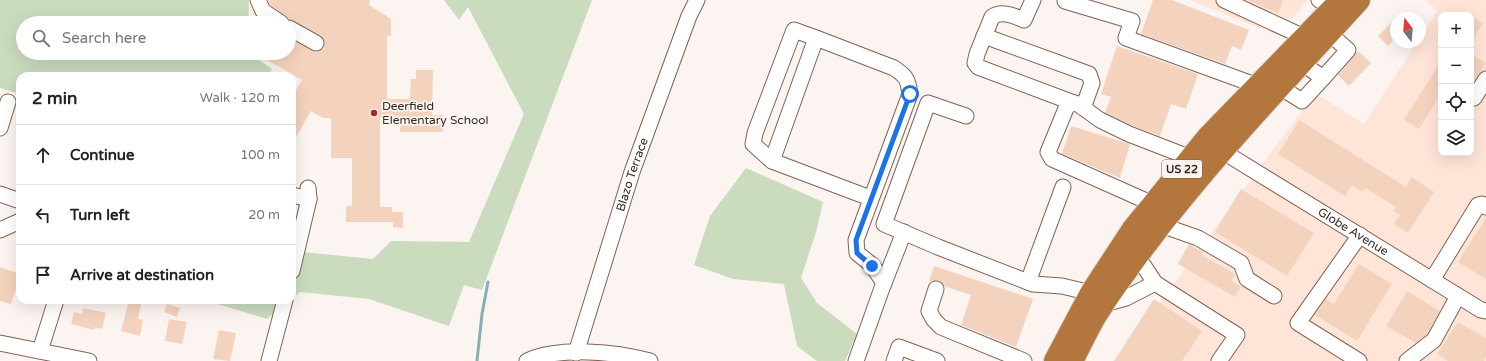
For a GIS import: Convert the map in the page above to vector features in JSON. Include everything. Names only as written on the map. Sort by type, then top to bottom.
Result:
[{"type":"highway","name":"US 22","points":[[1054,361],[1098,299],[1138,257],[1161,225],[1222,151],[1359,0]]},
{"type":"highway","name":"US 22","points":[[1072,361],[1096,316],[1098,299],[1133,229],[1208,137],[1304,37],[1332,2]]},
{"type":"street","points":[[258,0],[263,11],[270,16]]},
{"type":"street","name":"Blazo Terrace","points":[[576,353],[632,172],[689,16],[697,0]]},
{"type":"street","points":[[1033,0],[1024,20],[1004,13],[996,14],[992,17],[975,63],[978,67],[1078,105],[1100,120],[1129,134],[1191,158]]},
{"type":"street","points":[[1224,0],[1304,37]]},
{"type":"street","points":[[1066,1],[1132,21],[1126,38],[1258,86]]},
{"type":"street","points":[[870,198],[772,161],[753,144],[755,133],[794,30],[894,68],[904,74],[909,82],[910,94],[870,198],[856,240],[857,253],[872,266],[884,282]]},
{"type":"street","points":[[296,32],[316,44]]},
{"type":"street","points":[[1280,87],[1302,101],[1323,78],[1348,50],[1329,33]]},
{"type":"street","points":[[984,36],[1089,74],[1092,83],[1078,105]]},
{"type":"street","points":[[772,161],[816,38]]},
{"type":"street","points":[[1302,63],[1323,78]]},
{"type":"street","points":[[1474,98],[1486,79]]},
{"type":"street","points":[[0,128],[9,102]]},
{"type":"street","points":[[966,116],[928,103],[884,224],[938,248],[1033,284],[1062,286],[1098,299],[1126,298],[1155,283]]},
{"type":"street","points":[[1078,105],[1067,106],[1048,152],[1052,159],[1154,204]]},
{"type":"street","name":"Globe Avenue","points":[[1222,151],[1481,310],[1486,311]]},
{"type":"street","points":[[1028,282],[1063,187]]},
{"type":"street","points":[[296,195],[309,193],[298,226],[296,241]]},
{"type":"street","points":[[0,194],[16,200]]},
{"type":"street","points":[[1432,280],[1478,205],[1482,204],[1486,207]]},
{"type":"street","points":[[0,230],[16,223]]},
{"type":"street","points":[[1161,225],[1198,238],[1241,263],[1247,279],[1274,296]]},
{"type":"street","points":[[856,361],[884,282],[904,232]]},
{"type":"street","points":[[1360,235],[1298,323],[1360,361]]},
{"type":"street","points":[[1138,257],[1155,283],[1237,335],[1219,361]]},
{"type":"street","points":[[936,288],[929,311],[934,320],[942,327],[1024,361]]},
{"type":"street","points":[[1407,361],[1434,340],[1458,296]]},
{"type":"street","points":[[40,351],[55,304]]},
{"type":"street","points":[[269,361],[284,304]]},
{"type":"street","points":[[0,343],[89,361]]},
{"type":"street","points":[[894,361],[899,347],[937,361]]},
{"type":"street","points":[[527,361],[548,355],[576,353],[604,353],[650,361]]},
{"type":"shaded area","points":[[1189,0],[1308,0],[1277,35]]},
{"type":"shaded area","points":[[1425,0],[1486,0],[1486,361],[1117,361],[1315,93],[1364,124],[1413,48],[1426,48],[1426,28],[1437,11]]},
{"type":"green space","points":[[0,0],[249,0],[248,16],[16,16],[16,60],[259,60],[272,69],[271,72],[16,72],[16,93],[0,88]]},
{"type":"green space","points":[[444,0],[592,0],[482,290],[464,285],[449,326],[369,299],[300,292],[296,296],[296,251],[373,259],[391,241],[469,242],[524,114],[468,7],[459,20]]},
{"type":"green space","points":[[746,168],[823,202],[816,232],[801,278],[817,303],[857,334],[845,361],[817,361],[797,346],[784,284],[733,279],[694,265],[710,216]]},
{"type":"green space","points":[[218,304],[285,304],[267,319]]},
{"type":"building","name":"Deerfield Elementary School","points":[[269,0],[370,0],[369,5],[391,19],[391,36],[387,36],[387,99],[410,99],[411,79],[416,79],[416,70],[433,70],[432,115],[443,115],[443,132],[400,132],[401,118],[380,118],[380,207],[392,207],[392,212],[403,212],[403,228],[393,227],[393,222],[346,222],[346,206],[352,206],[352,158],[331,158],[331,118],[323,118],[311,111],[296,137],[296,90],[302,80],[296,77],[296,72],[288,72],[267,60],[296,60],[296,42],[316,53],[324,48],[324,39],[320,35],[296,23],[296,16],[285,16],[270,5]]},
{"type":"building","points":[[1153,0],[1172,0],[1249,30],[1241,50],[1232,46],[1225,64],[1141,34]]},
{"type":"building","points":[[1247,0],[1283,0],[1278,13]]},
{"type":"building","points":[[1474,17],[1483,23],[1474,37]]},
{"type":"building","points":[[1390,24],[1390,44],[1388,46],[1378,36]]},
{"type":"building","points":[[1117,46],[1198,74],[1186,109],[1171,104],[1160,136],[1105,113],[1111,97],[1101,94]]},
{"type":"building","points":[[1358,51],[1371,63],[1349,86],[1338,75]]},
{"type":"building","points":[[1474,56],[1486,63],[1474,81]]},
{"type":"building","points":[[1438,66],[1438,98],[1419,129],[1404,120]]},
{"type":"building","points":[[1299,120],[1406,187],[1411,177],[1434,192],[1408,233],[1394,224],[1400,215],[1393,211],[1396,207],[1365,188],[1362,192],[1352,185],[1345,196],[1278,154]]},
{"type":"building","points":[[1071,126],[1130,144],[1120,178],[1062,154]]},
{"type":"building","points":[[1241,189],[1314,233],[1287,276],[1215,232]]},
{"type":"building","points":[[1486,218],[1486,279],[1458,262]]},
{"type":"building","points":[[1189,244],[1203,252],[1202,255],[1235,274],[1231,281],[1241,287],[1235,297],[1178,264]]},
{"type":"building","points":[[1359,264],[1392,284],[1357,341],[1315,315],[1326,299],[1334,304]]},
{"type":"building","points":[[934,266],[1033,299],[1016,347],[961,325],[971,295],[944,286],[939,281],[929,281]]},
{"type":"building","points":[[0,267],[16,273],[16,290],[11,304],[0,301]]},
{"type":"building","points":[[1407,291],[1440,311],[1427,334],[1416,343],[1386,326]]},
{"type":"building","points":[[1154,299],[1202,331],[1182,361],[1114,361]]},
{"type":"building","points":[[128,304],[141,304],[138,319],[143,320],[140,336],[121,331]]},
{"type":"building","points":[[167,304],[180,308],[177,317],[164,312]]},
{"type":"building","points":[[83,308],[106,313],[102,329],[95,327],[94,330],[71,324],[74,312],[82,314]]},
{"type":"building","points":[[169,319],[187,322],[182,344],[165,341]]},
{"type":"building","points":[[1458,322],[1486,338],[1486,357],[1484,361],[1448,361],[1437,354]]},
{"type":"building","points":[[219,330],[236,333],[230,361],[213,359]]},
{"type":"waterway","points":[[477,361],[482,314],[488,282]]},
{"type":"place","name":"Deerfield Elementary School","points":[[374,113]]},
{"type":"route","points":[[872,266],[857,253],[856,240],[870,198],[910,94]]}]
